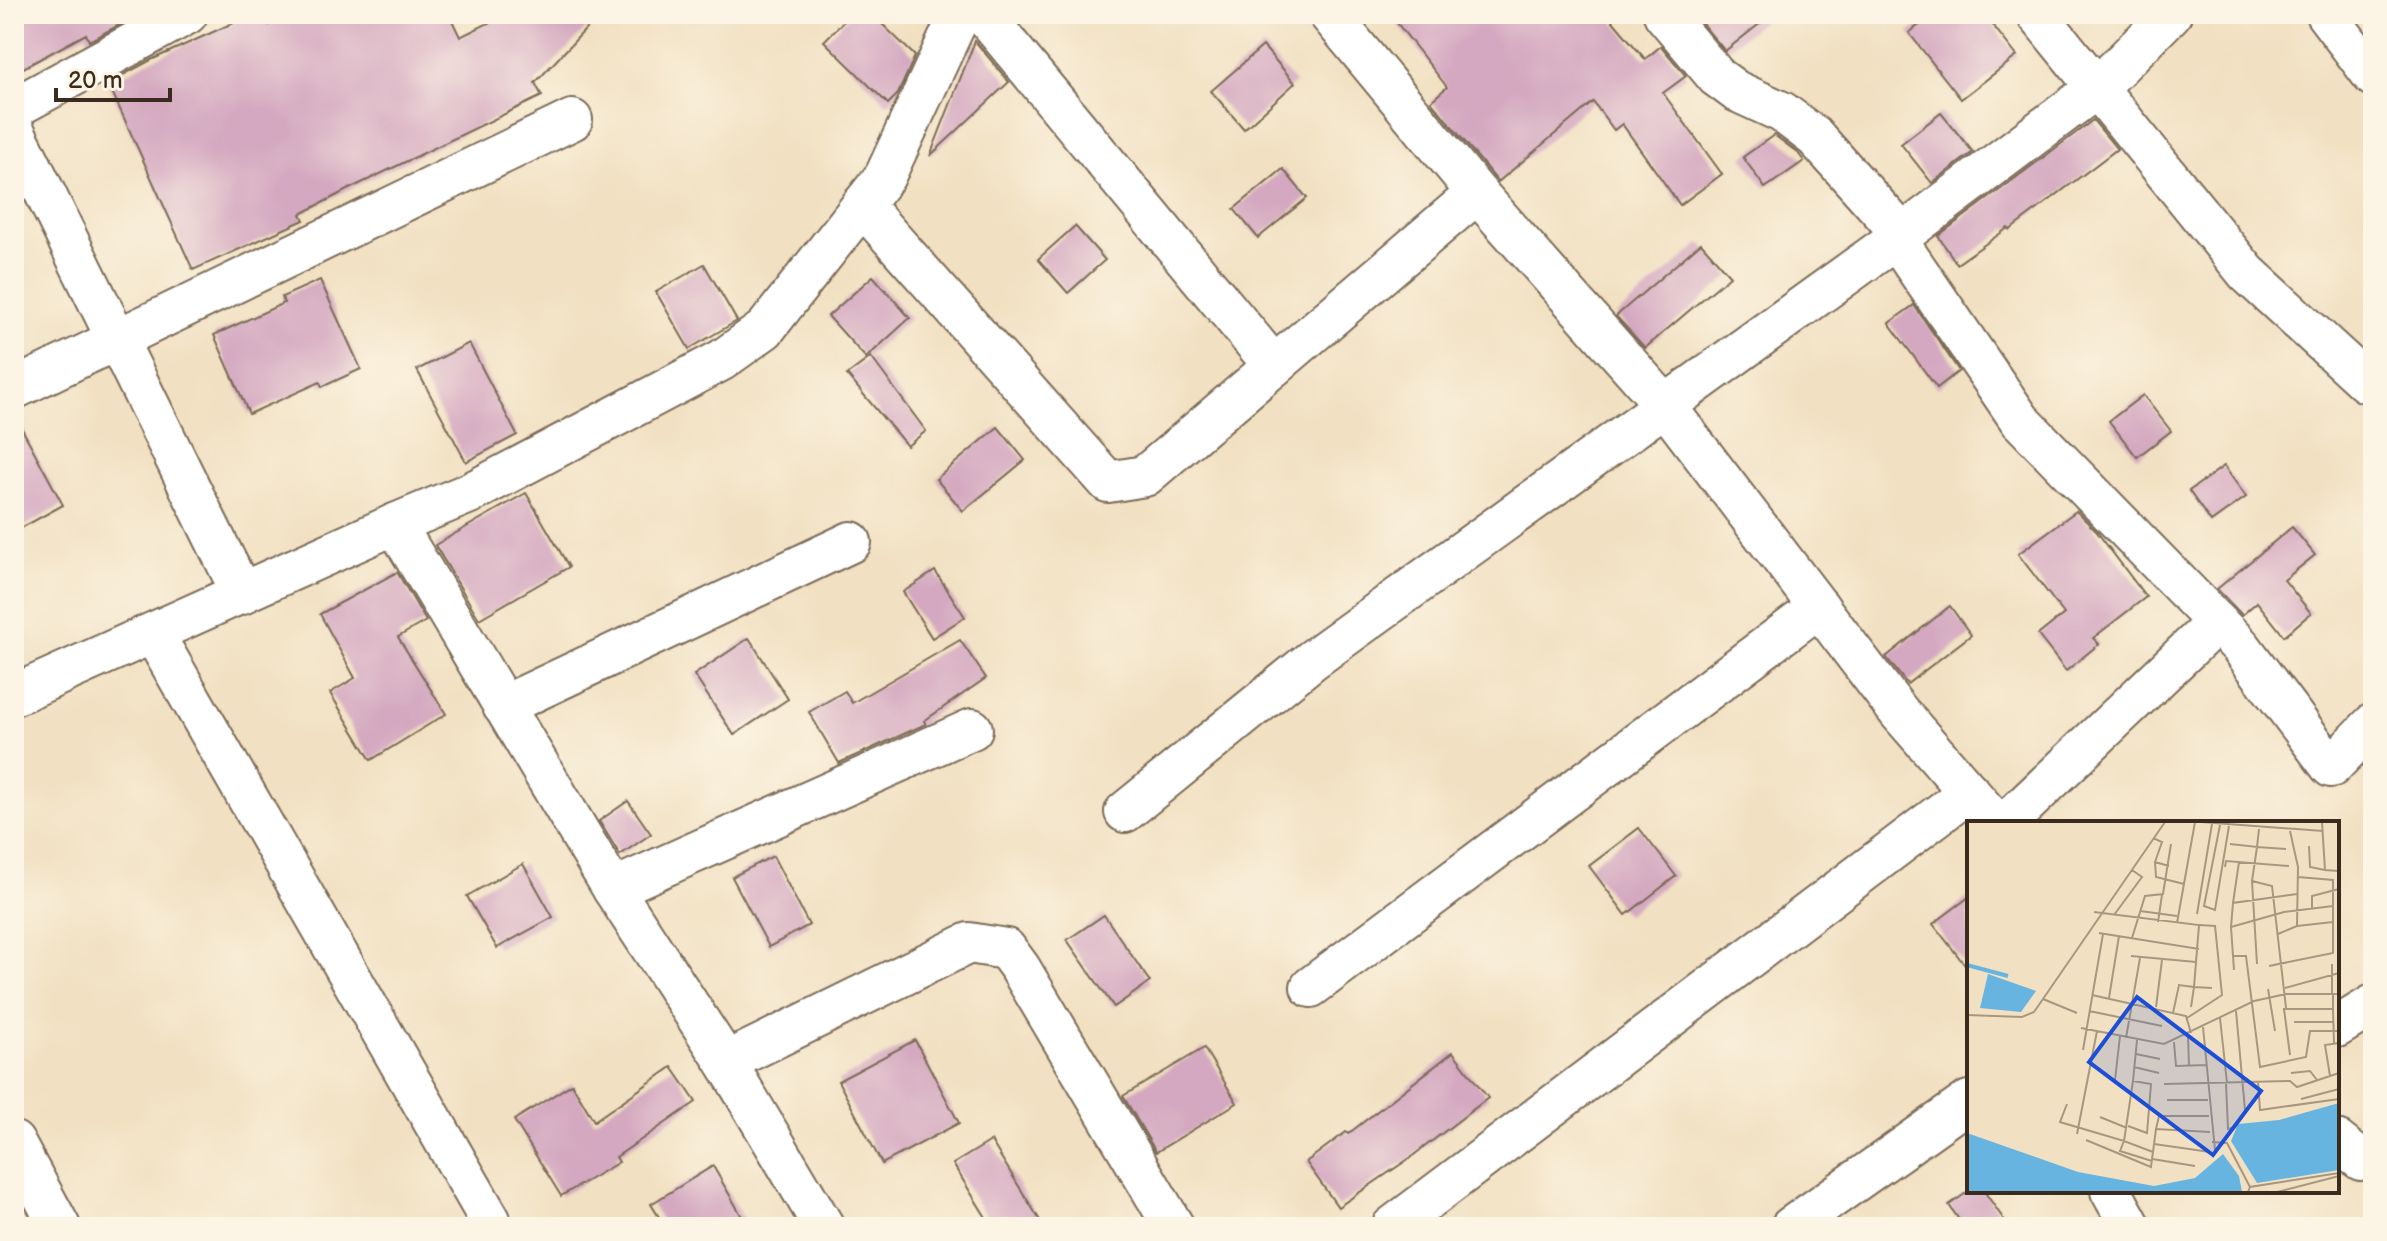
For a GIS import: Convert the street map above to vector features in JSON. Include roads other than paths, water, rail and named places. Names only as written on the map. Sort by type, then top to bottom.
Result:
[{"type":"street","points":[[14,108],[187,14]]},
{"type":"street","points":[[14,695],[472,492],[722,360],[765,329],[885,176],[960,14]]},
{"type":"street","points":[[983,14],[1274,366]]},
{"type":"street","points":[[1329,14],[1477,193],[1664,404],[1898,711],[1994,821]]},
{"type":"street","points":[[1664,14],[1717,77],[1736,91],[1782,112],[1815,137],[1899,236],[2020,420],[2241,647],[2331,767],[2373,724]]},
{"type":"street","points":[[2037,14],[2247,273],[2366,382]]},
{"type":"street","points":[[1125,812],[1312,660],[1899,236],[2098,87],[2171,14]]},
{"type":"street","points":[[2326,14],[2373,76]]},
{"type":"street","points":[[14,389],[572,120]]},
{"type":"street","points":[[14,130],[242,594]]},
{"type":"street","points":[[862,205],[1108,482],[1145,476],[1477,193]]},
{"type":"street","points":[[395,524],[613,889],[726,1062],[824,1227]]},
{"type":"street","points":[[503,706],[851,542]]},
{"type":"street","points":[[1311,987],[1819,607]]},
{"type":"street","points":[[2008,821],[2217,622]]},
{"type":"street","points":[[153,633],[490,1220]]},
{"type":"street","points":[[613,889],[972,729]]},
{"type":"street","points":[[1392,1227],[1969,792]]},
{"type":"street","points":[[726,1062],[969,943],[1006,949],[1174,1227]]},
{"type":"street","points":[[2339,1026],[2373,1005]]},
{"type":"street","points":[[1791,1227],[1967,1102]]},
{"type":"street","points":[[14,1142],[60,1227]]},
{"type":"street","points":[[2112,1193],[2131,1227]]}]
